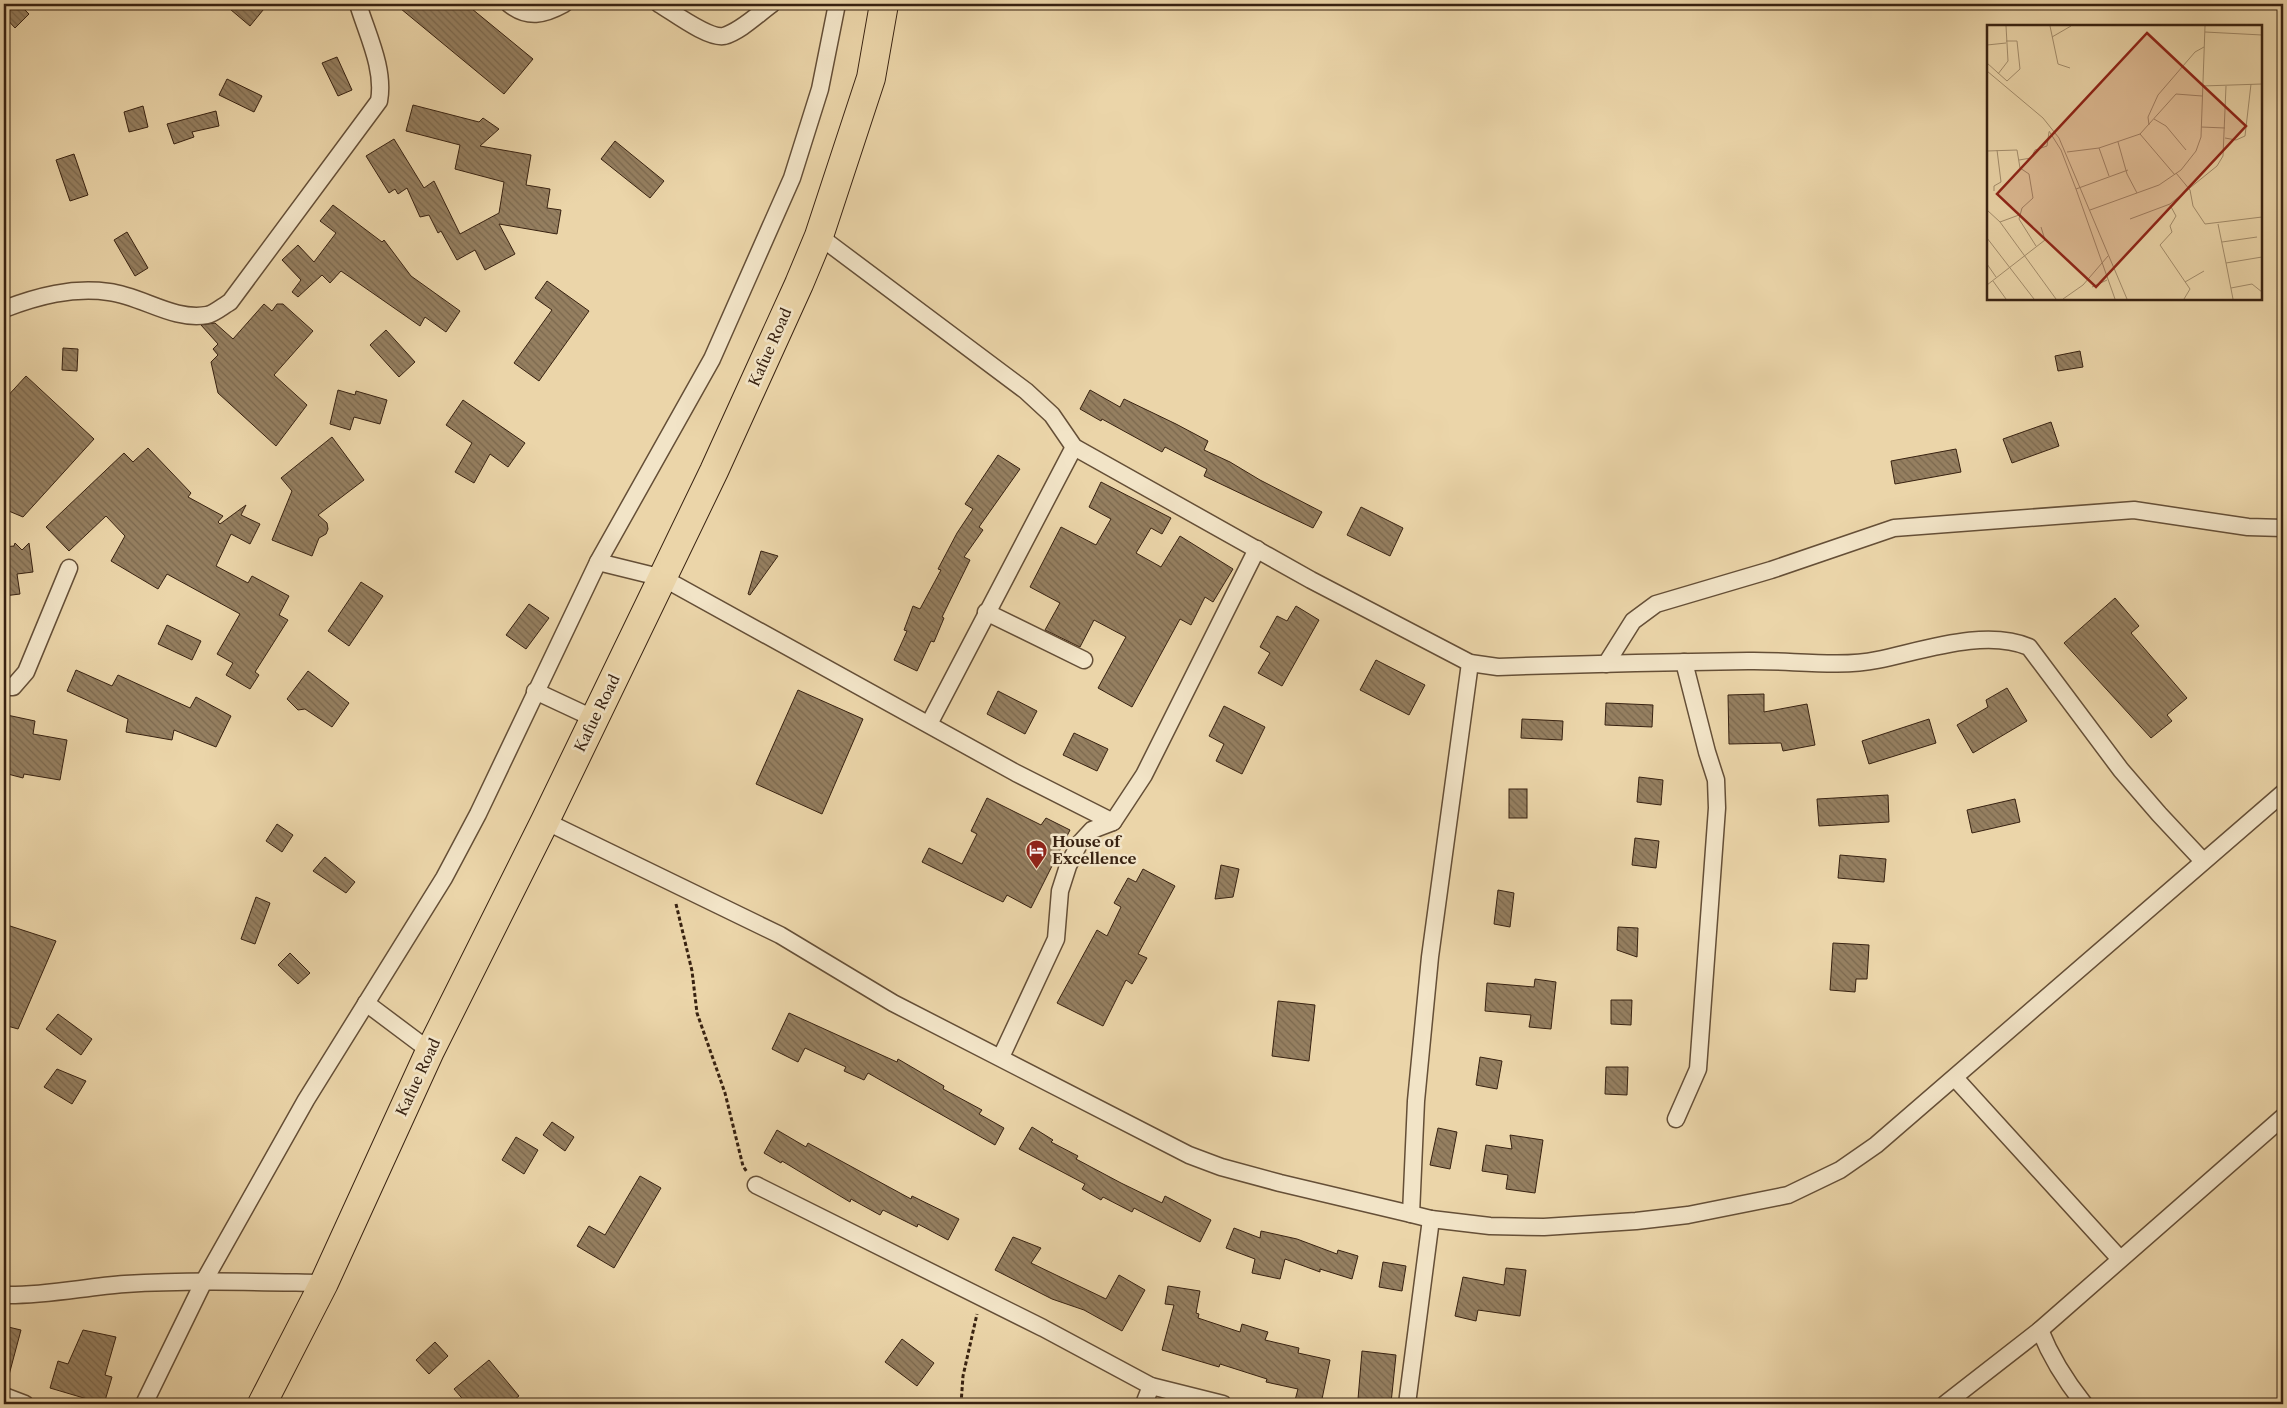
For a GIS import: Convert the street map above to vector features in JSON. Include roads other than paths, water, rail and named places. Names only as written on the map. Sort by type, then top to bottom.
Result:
[{"type":"highway","name":"Kafue Road","points":[[262,1404],[324,1283],[430,1051],[545,821],[663,578],[722,453],[819,236],[871,78],[884,4]]},
{"type":"street","points":[[4,309],[36,297],[78,290],[111,292],[182,314],[208,315],[230,302],[379,101],[382,88],[380,74],[358,4]]},
{"type":"street","points":[[509,4],[516,10],[532,15],[548,13],[564,4]]},
{"type":"street","points":[[659,4],[709,34],[722,36],[735,30],[772,4]]},
{"type":"street","points":[[144,1404],[204,1281],[306,1100],[444,878],[478,814],[598,562],[712,359],[792,178],[820,90],[838,4]]},
{"type":"street","points":[[819,236],[1026,391],[1052,415],[1074,447],[1257,549],[1470,663],[1498,666],[1684,662],[1861,663],[1962,643],[1995,639],[2014,641],[2029,647],[2041,660],[2121,770],[2203,861]]},
{"type":"street","points":[[929,724],[1074,447]]},
{"type":"street","points":[[1606,664],[1633,621],[1656,604],[1771,570],[1894,528],[2134,510],[2248,527],[2283,528]]},
{"type":"street","points":[[1001,1057],[1056,939],[1060,892],[1068,866],[1079,844],[1092,830],[1113,822],[1144,774],[1257,549]]},
{"type":"street","points":[[598,562],[663,578],[1016,773],[1113,822]]},
{"type":"street","points":[[4,687],[13,686],[26,672],[69,568]]},
{"type":"street","points":[[986,612],[1084,660]]},
{"type":"street","points":[[1676,1119],[1698,1069],[1717,808],[1716,780],[1684,662]]},
{"type":"street","points":[[1411,1214],[1416,1102],[1430,956],[1470,663]]},
{"type":"street","points":[[535,691],[594,719]]},
{"type":"street","points":[[545,821],[780,935],[892,1003],[1001,1057],[1156,1139],[1197,1158],[1280,1183],[1431,1219],[1490,1226],[1587,1226],[1688,1215],[1788,1195],[1840,1170],[1876,1145],[2203,861],[2281,799]]},
{"type":"street","points":[[366,1003],[430,1051]]},
{"type":"street","points":[[1955,1078],[2120,1259]]},
{"type":"street","points":[[1945,1404],[2040,1330],[2283,1118]]},
{"type":"street","points":[[756,1185],[981,1296],[1151,1386],[1223,1404]]},
{"type":"street","points":[[1406,1404],[1431,1219]]},
{"type":"street","points":[[4,1295],[35,1296],[124,1284],[204,1281],[324,1283]]},
{"type":"street","points":[[2040,1330],[2050,1356],[2062,1377],[2084,1404]]},
{"type":"street","points":[[1144,1404],[1151,1386]]},
{"type":"street","points":[[4,1396],[26,1404]]},
{"type":"place","name":"House of Excellence","points":[[1036,869]]}]
